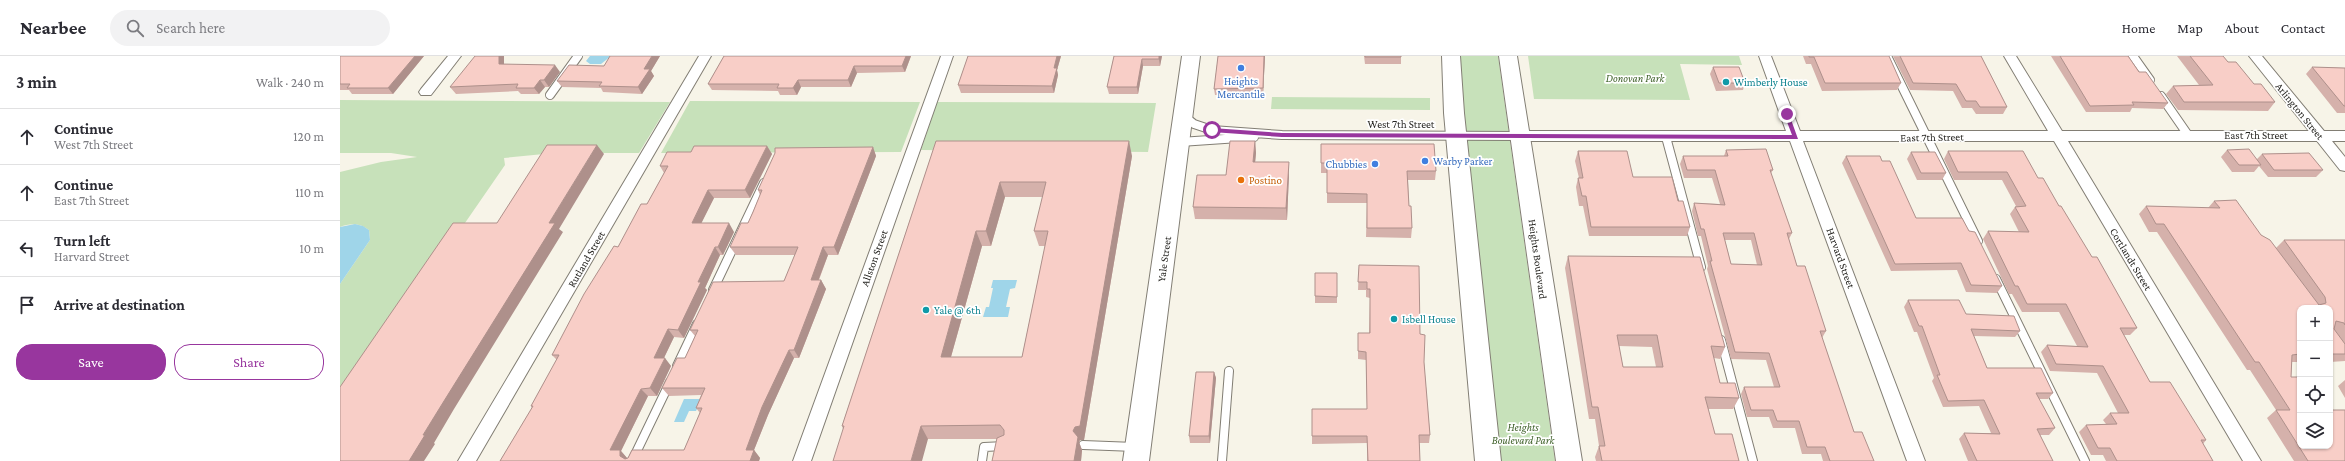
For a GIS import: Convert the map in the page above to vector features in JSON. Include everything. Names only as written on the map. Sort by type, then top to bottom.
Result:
[{"type":"main road","name":"Yale Street","points":[[1137,454],[1191,56]]},
{"type":"main road","points":[[1451,56],[1457,136],[1488,461]]},
{"type":"main road","name":"Heights Boulevard","points":[[1508,56],[1569,461]]},
{"type":"street","points":[[426,92],[455,56]]},
{"type":"street","name":"Rutland Street","points":[[467,461],[705,56]]},
{"type":"street","name":"Allston Street","points":[[802,461],[947,56]]},
{"type":"street","name":"Harvard Street","points":[[1765,56],[1916,461]]},
{"type":"street","name":"Cortlandt Street","points":[[2010,56],[2252,461]]},
{"type":"street","name":"Arlington Street","points":[[2255,56],[2345,166]]},
{"type":"street","name":"East 7th Street","points":[[1520,136],[1927,138],[2056,135],[2345,136]]},
{"type":"lane","points":[[550,95],[578,56]]},
{"type":"lane","points":[[1887,56],[1982,250]]},
{"type":"lane","points":[[2133,56],[2188,135]]},
{"type":"lane","name":"West 7th Street","points":[[1183,116],[1194,124],[1212,130],[1282,135],[1520,136]]},
{"type":"lane","name":"West 7th Street","points":[[1180,142],[1282,135]]},
{"type":"lane","points":[[1666,137],[1704,275]]},
{"type":"lane","points":[[710,296],[768,174]]},
{"type":"lane","points":[[1992,271],[2086,461]]},
{"type":"lane","points":[[632,461],[700,317]]},
{"type":"lane","points":[[1718,328],[1753,461]]},
{"type":"lane","points":[[1222,461],[1229,371]]},
{"type":"lane","points":[[1083,445],[1137,454]]},
{"type":"lane","points":[[982,461],[984,447],[1005,446]]},
{"type":"green space","name":"Heights Boulevard Park","points":[[1458,56],[1498,56],[1555,461],[1498,461]]},
{"type":"green space","name":"Donovan Park","points":[[1528,56],[1739,56],[1742,65],[1680,64],[1690,100],[1534,99]]},
{"type":"green space","points":[[1272,97],[1430,98],[1430,110],[1271,109]]},
{"type":"green space","points":[[340,100],[670,102],[639,153],[554,153],[504,158],[505,165],[340,404],[340,284],[370,240],[369,230],[362,226],[351,224],[340,227],[340,172],[381,162],[417,157],[391,153],[340,153]]},
{"type":"green space","points":[[690,101],[920,102],[901,152],[661,153]]},
{"type":"green space","points":[[937,102],[1156,103],[1148,152],[921,150]]},
{"type":"water","points":[[590,56],[611,56],[601,64],[590,64],[586,61]]},
{"type":"water","points":[[355,224],[363,226],[369,230],[370,240],[340,284],[340,227]]},
{"type":"water","points":[[993,280],[1017,280],[1015,288],[1010,289],[1006,307],[1010,307],[1008,317],[983,317],[986,307],[989,307]]},
{"type":"water","points":[[684,399],[702,399],[696,411],[689,411],[684,422],[674,422]]},
{"type":"building","points":[[340,56],[415,56],[388,88],[347,88],[350,84],[340,84]]},
{"type":"building","points":[[475,56],[499,56],[499,64],[555,65],[544,80],[540,80],[534,88],[516,88],[518,84],[450,87]]},
{"type":"building","points":[[610,56],[652,56],[644,69],[650,69],[638,87],[599,86],[602,82],[557,81],[569,65],[604,66]]},
{"type":"building","points":[[724,56],[906,56],[902,66],[854,66],[848,80],[798,80],[793,88],[777,88],[779,84],[708,84]]},
{"type":"building","points":[[968,56],[1057,56],[1054,68],[1057,68],[1052,86],[958,85]]},
{"type":"building","points":[[1114,56],[1159,56],[1159,59],[1142,59],[1137,87],[1107,87]]},
{"type":"building","name":"Heights Mercantile","points":[[1218,56],[1264,56],[1263,88],[1214,89]]},
{"type":"building","points":[[1401,56],[1401,57],[1365,57]]},
{"type":"building","points":[[1809,56],[1889,56],[1901,83],[1825,83],[1814,57]]},
{"type":"building","points":[[1900,56],[1981,56],[2007,107],[1980,107],[1976,101],[1966,101],[1956,84],[1913,83]]},
{"type":"building","points":[[2060,56],[2128,56],[2139,72],[2146,72],[2168,103],[2132,102],[2134,105],[2090,106]]},
{"type":"building","points":[[2190,56],[2223,56],[2228,62],[2236,62],[2254,84],[2261,84],[2275,102],[2184,102],[2173,86],[2213,85]]},
{"type":"building","points":[[1713,67],[1739,67],[1745,83],[1719,83]]},
{"type":"building","points":[[2312,67],[2345,68],[2345,106],[2344,106]]},
{"type":"building","name":"Yale @ 6th","points":[[936,141],[1129,141],[1080,426],[1075,427],[1073,431],[1078,437],[1074,461],[992,461],[997,438],[1004,435],[1004,430],[1000,425],[921,426],[911,461],[833,461],[844,426],[842,426]],"holes":[[[1000,182],[1046,182],[1034,231],[1048,231],[1022,357],[941,357],[976,231],[986,231]]]},
{"type":"building","points":[[1230,141],[1255,141],[1253,162],[1289,162],[1286,208],[1193,207],[1197,175],[1226,175]]},
{"type":"building","points":[[1321,144],[1434,144],[1436,171],[1407,171],[1412,228],[1367,228],[1367,194],[1327,193],[1327,163],[1321,163]]},
{"type":"building","points":[[547,145],[597,145],[549,223],[555,223],[423,435],[425,435],[409,461],[340,461],[340,387],[453,223],[497,223]]},
{"type":"building","points":[[694,146],[767,146],[745,190],[708,190],[692,223],[729,223],[718,247],[715,247],[698,282],[701,282],[678,330],[668,329],[654,358],[665,358],[650,388],[641,389],[610,450],[620,450],[620,456],[625,459],[628,458],[632,450],[684,450],[702,408],[696,408],[705,388],[662,388],[677,358],[685,358],[698,330],[690,330],[713,282],[784,281],[798,247],[730,247],[741,223],[748,223],[753,212],[762,190],[758,190],[775,153],[775,148],[873,147],[834,247],[823,247],[811,280],[821,280],[794,350],[789,350],[762,407],[746,450],[754,450],[750,461],[500,461],[533,406],[531,406],[559,355],[552,355],[584,294],[614,246],[618,247],[641,204],[647,204],[668,166],[660,166],[667,152],[691,152]]},
{"type":"building","points":[[1766,149],[1773,170],[1770,170],[1792,233],[1787,233],[1797,266],[1805,266],[1826,331],[1820,331],[1854,432],[1862,432],[1874,461],[1830,461],[1825,447],[1807,447],[1799,421],[1777,421],[1773,410],[1751,410],[1744,387],[1780,387],[1769,353],[1735,352],[1710,261],[1712,261],[1704,229],[1701,229],[1694,203],[1725,205],[1715,170],[1687,170],[1683,156],[1728,156],[1726,150]],"holes":[[[1723,233],[1754,233],[1762,265],[1731,264]]]},
{"type":"building","points":[[2249,149],[2261,165],[2239,165],[2227,150]]},
{"type":"building","points":[[1578,151],[1627,151],[1633,177],[1672,177],[1678,201],[1683,201],[1690,227],[1591,227],[1586,196],[1582,196],[1578,178],[1583,178]]},
{"type":"building","points":[[1948,151],[2023,151],[2038,178],[2043,178],[2092,257],[2097,257],[2137,328],[2120,328],[2150,382],[2170,382],[2206,440],[2201,440],[2213,461],[2117,461],[2110,448],[2098,448],[2086,425],[2117,424],[2110,413],[2129,413],[2103,366],[2056,364],[2047,345],[2088,347],[2066,304],[2027,304],[2018,286],[2015,286],[1988,231],[2029,232],[2015,207],[2026,206],[2007,172],[1958,172]]},
{"type":"building","points":[[1911,152],[1935,152],[1946,173],[1921,173]]},
{"type":"building","points":[[2309,153],[2323,170],[2274,170],[2262,154]]},
{"type":"building","points":[[1846,156],[1880,156],[1882,161],[1890,161],[1916,218],[1962,218],[1969,231],[1975,232],[2002,286],[1971,285],[1961,263],[1895,264]]},
{"type":"building","points":[[2236,200],[2261,235],[2270,240],[2319,305],[2297,305],[2297,354],[2292,355],[2291,377],[2297,377],[2297,443],[2276,410],[2290,410],[2259,362],[2255,362],[2164,224],[2156,224],[2146,206],[2220,208],[2214,201]]},
{"type":"building","points":[[2284,240],[2345,240],[2345,325],[2344,323],[2336,321],[2334,329],[2345,344],[2345,354],[2333,354],[2333,305],[2319,305],[2326,303],[2325,297]]},
{"type":"building","points":[[1568,256],[1700,257],[1725,347],[1711,346],[1720,383],[1735,383],[1739,398],[1705,397],[1715,434],[1732,434],[1739,461],[1602,461],[1599,446],[1605,446],[1598,407],[1592,407]],"holes":[[[1617,335],[1657,335],[1663,367],[1623,367]]]},
{"type":"building","points":[[1359,265],[1419,266],[1420,334],[1425,335],[1424,362],[1430,435],[1419,435],[1420,461],[1368,461],[1367,436],[1312,436],[1312,409],[1367,409],[1366,352],[1358,351],[1358,333],[1370,333],[1370,289],[1367,289],[1367,282],[1358,282]]},
{"type":"building","points":[[1315,273],[1337,273],[1337,297],[1315,296]]},
{"type":"building","points":[[1908,300],[1959,300],[1966,314],[2014,316],[2020,331],[1971,329],[1987,368],[2041,368],[2053,393],[2036,393],[2055,428],[2037,429],[2053,461],[1977,461],[1964,433],[2000,434],[1984,400],[1948,401],[1937,375],[1940,375],[1922,326],[1919,326]]},
{"type":"building","points":[[1196,372],[1214,372],[1209,436],[1189,436]]},
{"type":"building","points":[[2333,410],[2345,410],[2345,461],[2308,461],[2300,449],[2333,449]]},
{"type":"place","name":"Heights Mercantile","points":[[1241,68]]},
{"type":"place","name":"Wimberly House","points":[[1726,82]]},
{"type":"place","name":"Warby Parker","points":[[1425,161]]},
{"type":"place","name":"Chubbies","points":[[1375,164]]},
{"type":"place","name":"Postino","points":[[1241,180]]},
{"type":"place","name":"Yale @ 6th","points":[[926,310]]},
{"type":"place","name":"Isbell House","points":[[1394,319]]},
{"type":"route","points":[[1212,130],[1282,135],[1796,137],[1787,114]]}]
